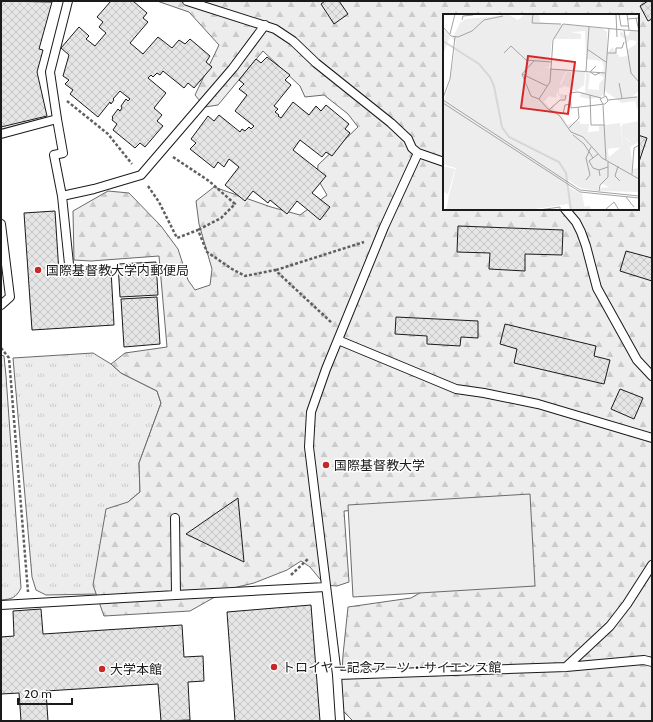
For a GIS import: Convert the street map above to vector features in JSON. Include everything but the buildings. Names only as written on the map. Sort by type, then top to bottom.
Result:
[{"type":"lane","points":[[68,1],[50,72],[63,152],[54,155],[62,196],[69,264]]},
{"type":"lane","points":[[187,1],[276,29],[293,41],[327,73],[391,123],[408,139],[412,148],[418,153],[443,162]]},
{"type":"lane","points":[[62,196],[94,189],[141,175],[232,68],[265,25]]},
{"type":"lane","points":[[1,134],[58,119]]},
{"type":"lane","points":[[340,721],[337,675],[309,447],[311,412],[326,369],[380,237],[418,153]]},
{"type":"lane","points":[[566,210],[576,222],[581,232],[597,288],[637,360],[652,376]]},
{"type":"lane","points":[[1,224],[10,297],[1,305]]},
{"type":"lane","points":[[338,340],[456,389],[538,404],[652,438]]},
{"type":"lane","points":[[175,518],[176,594]]},
{"type":"lane","points":[[566,667],[610,626],[627,604],[652,565]]},
{"type":"lane","points":[[1,605],[176,594],[326,587]]},
{"type":"lane","points":[[337,675],[566,667],[644,660],[652,662]]},
{"type":"path","points":[[53,91],[108,134],[141,175],[159,202],[177,238],[198,230],[221,218],[235,204],[209,182],[163,150]]},
{"type":"path","points":[[198,230],[207,252],[245,276],[275,270],[380,237]]},
{"type":"path","points":[[275,270],[341,332]]},
{"type":"path","points":[[1,348],[9,358],[29,603]]},
{"type":"path","points":[[287,579],[310,557]]},
{"type":"green space","name":"国際基督教大学","points":[[157,1],[652,1],[652,721],[353,721],[340,708],[348,607],[411,598],[425,590],[382,508],[344,511],[349,582],[337,586],[325,585],[310,567],[301,561],[287,570],[254,583],[229,589],[190,611],[104,616],[93,585],[106,509],[128,502],[140,492],[139,463],[161,403],[157,391],[121,373],[111,364],[125,353],[167,347],[159,256],[91,261],[74,260],[73,211],[108,191],[129,193],[161,226],[178,249],[188,280],[195,290],[210,285],[212,269],[199,224],[196,201],[214,187],[271,207],[300,215],[327,195],[317,178],[318,165],[358,127],[348,114],[324,95],[305,97],[300,86],[263,51],[218,105],[205,107],[195,95],[219,45],[189,12]]},
{"type":"green space","points":[[93,353],[111,364],[121,373],[157,391],[161,403],[139,463],[140,492],[128,502],[94,585],[97,594],[46,595],[36,590],[32,577],[13,358]]},
{"type":"green space","points":[[1,355],[4,356],[6,376],[21,588],[13,597],[1,600]]},
{"type":"shaded area","points":[[530,494],[535,586],[353,597],[348,505]]},
{"type":"place","name":"国際基督教大学内郵便局","points":[[38,270]]},
{"type":"place","name":"国際基督教大学","points":[[326,465]]},
{"type":"place","name":"トロイヤー記念アーツ・サイエンス館","points":[[274,667]]},
{"type":"place","name":"大学本館","points":[[102,669]]}]
